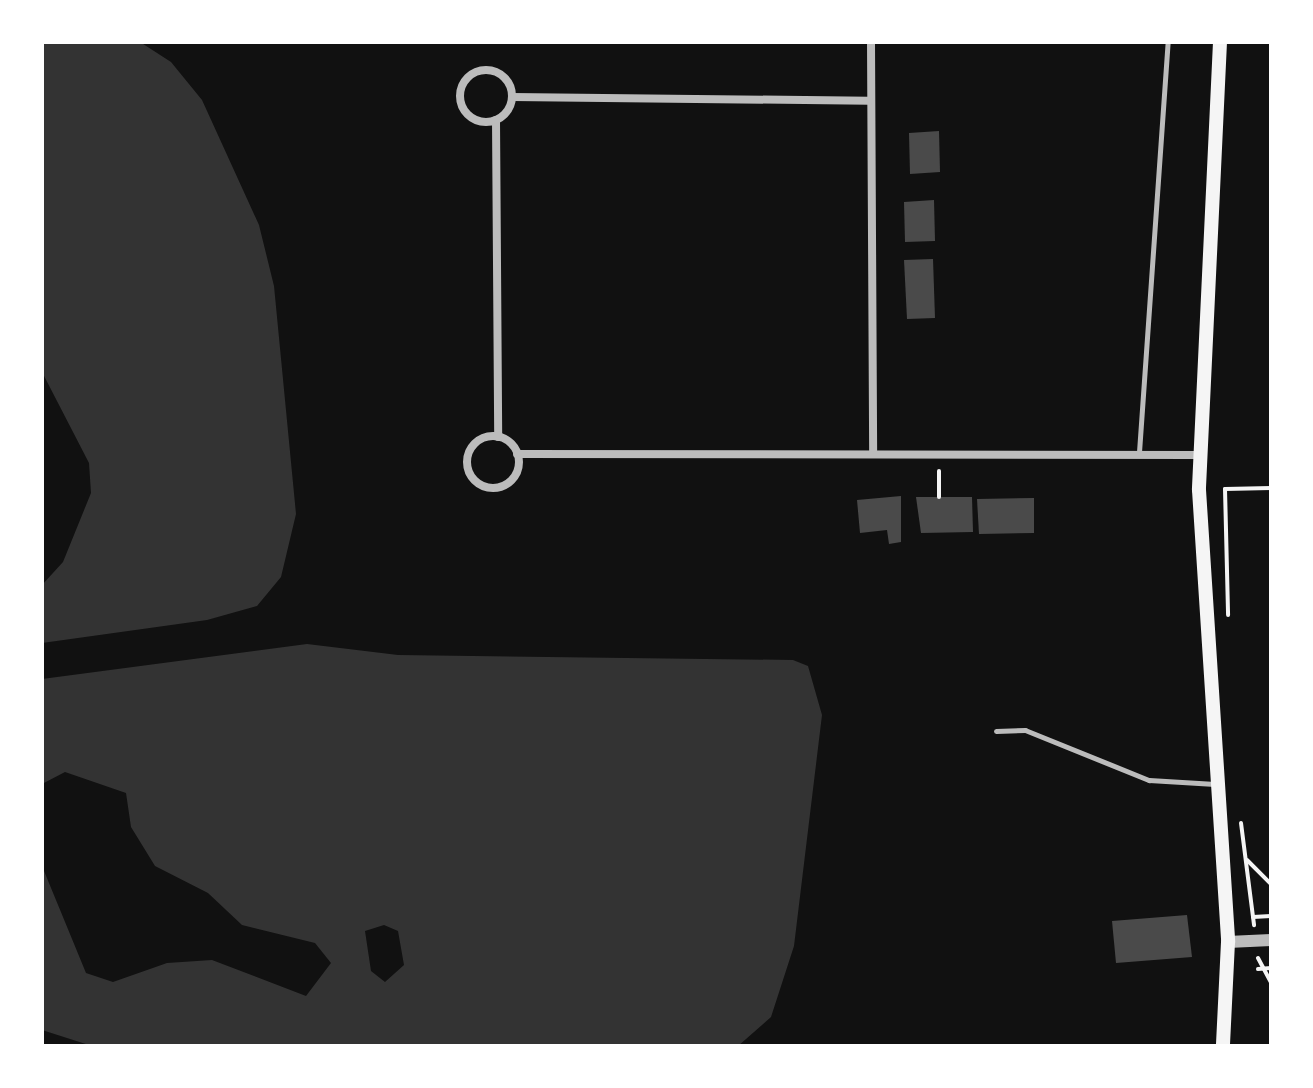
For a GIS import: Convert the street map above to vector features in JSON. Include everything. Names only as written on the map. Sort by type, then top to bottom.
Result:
[{"type":"main road","points":[[1220,42],[1199,490],[1228,942],[1223,1046]]},
{"type":"street","points":[[871,42],[873,452]]},
{"type":"street","points":[[496,120],[481,122],[463,108],[466,80],[481,71],[499,74],[512,97]]},
{"type":"street","points":[[512,97],[869,101]]},
{"type":"street","points":[[512,97],[496,120],[498,437],[517,454],[1139,452],[1199,455]]},
{"type":"street","points":[[498,437],[480,440],[468,457],[476,482],[505,485],[518,468],[517,454]]},
{"type":"street","points":[[1228,942],[1271,940]]},
{"type":"lane","points":[[1139,452],[1168,42]]},
{"type":"lane","points":[[996,731],[1025,730],[1149,780],[1216,784]]},
{"type":"path","points":[[939,452],[939,497]]},
{"type":"path","points":[[1199,490],[1271,488]]},
{"type":"path","points":[[1225,489],[1229,632]]},
{"type":"path","points":[[1240,816],[1258,969],[1271,982]]},
{"type":"path","points":[[1245,858],[1271,884]]},
{"type":"path","points":[[1227,919],[1271,916]]},
{"type":"path","points":[[1258,969],[1271,968]]},
{"type":"shaded area","points":[[42,42],[140,42],[171,62],[202,100],[259,225],[274,286],[296,514],[281,577],[257,606],[207,620],[42,643],[42,585],[63,562],[91,493],[89,463],[42,372]]},
{"type":"shaded area","points":[[307,644],[398,655],[793,660],[808,666],[822,715],[794,946],[771,1017],[738,1046],[92,1046],[42,1030],[42,866],[86,973],[113,982],[167,963],[212,960],[306,996],[331,963],[315,943],[242,925],[208,893],[155,866],[131,827],[126,793],[65,772],[42,784],[42,679]],"holes":[[[384,925],[398,931],[404,965],[385,982],[371,971],[365,931]]]},
{"type":"building","points":[[939,131],[940,172],[910,174],[909,133]]},
{"type":"building","points":[[934,200],[935,241],[905,242],[904,202]]},
{"type":"building","points":[[933,259],[935,318],[907,319],[904,260]]},
{"type":"building","points":[[901,496],[901,542],[889,544],[887,530],[860,533],[857,500]]},
{"type":"building","points":[[916,497],[972,497],[973,532],[921,533]]},
{"type":"building","points":[[1034,498],[1034,533],[979,534],[977,499]]},
{"type":"building","points":[[1187,915],[1192,957],[1116,963],[1112,921]]}]
